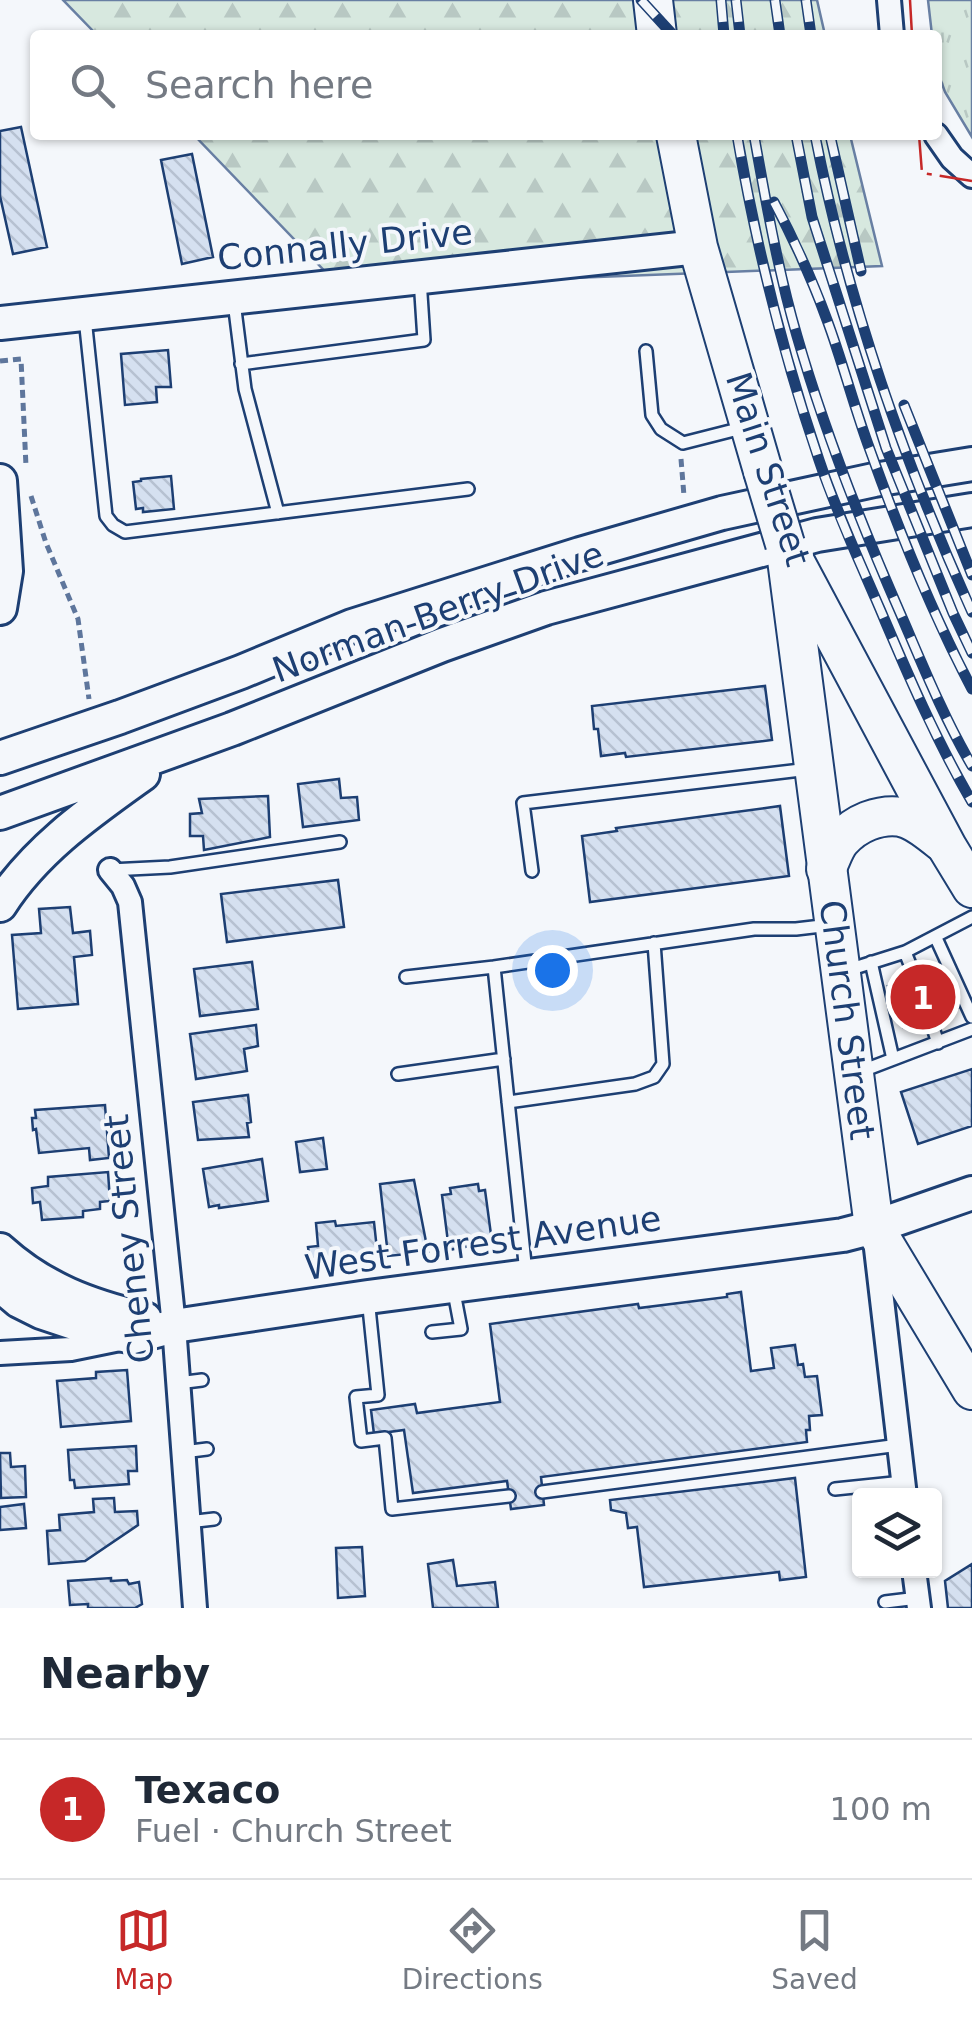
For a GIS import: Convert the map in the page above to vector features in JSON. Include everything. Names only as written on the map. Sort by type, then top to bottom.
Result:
[{"type":"main road","points":[[652,0],[656,30]]},
{"type":"main road","name":"Main Street","points":[[677,140],[698,247],[785,544]]},
{"type":"main road","name":"Connally Drive","points":[[0,323],[698,247]]},
{"type":"main road","name":"Norman Berry Drive","points":[[0,758],[240,672],[352,626],[580,554],[722,513],[874,480],[972,464]]},
{"type":"main road","points":[[0,608],[13,480]]},
{"type":"main road","name":"Norman Berry Drive","points":[[0,813],[546,608],[817,535],[972,510]]},
{"type":"main road","name":"Church Street","points":[[785,544],[800,591],[814,769],[834,924],[855,968],[853,1074],[874,1227]]},
{"type":"main road","name":"Main Street","points":[[800,591],[972,888]]},
{"type":"main road","points":[[0,905],[30,866],[59,838],[183,745]]},
{"type":"main road","points":[[826,870],[840,841],[859,825],[883,816],[904,816],[922,825],[947,847]]},
{"type":"main road","name":"West Forrest Avenue","points":[[133,1337],[174,1326],[368,1297],[843,1235],[972,1193]]},
{"type":"main road","points":[[874,1227],[972,1390]]},
{"type":"main road","points":[[0,1250],[50,1287],[112,1311],[174,1326]]},
{"type":"main road","points":[[0,1285],[41,1312],[133,1337]]},
{"type":"street","points":[[888,0],[891,30]]},
{"type":"street","points":[[939,140],[972,176]]},
{"type":"street","name":"Cheney Street","points":[[110,870],[130,902],[174,1326],[194,1608]]},
{"type":"street","name":"Church Street","points":[[874,1227],[904,1488]]},
{"type":"street","name":"West Forrest Avenue","points":[[0,1353],[70,1348],[133,1337]]},
{"type":"street","points":[[915,1578],[918,1603]]},
{"type":"lane","points":[[241,364],[424,340],[420,278]]},
{"type":"lane","points":[[234,298],[244,389],[278,513]]},
{"type":"lane","points":[[85,314],[106,516],[125,532],[468,489]]},
{"type":"lane","points":[[646,351],[652,414],[661,429],[683,443],[750,426]]},
{"type":"lane","points":[[532,871],[523,804],[814,769]]},
{"type":"lane","points":[[110,870],[170,867],[340,842]]},
{"type":"lane","points":[[893,1059],[855,968],[906,952],[972,917]]},
{"type":"lane","points":[[406,977],[754,929],[834,924]]},
{"type":"lane","points":[[936,938],[972,1017]]},
{"type":"lane","points":[[508,1102],[636,1084],[654,1077],[663,1064],[654,943]]},
{"type":"lane","points":[[906,952],[915,977]]},
{"type":"lane","points":[[494,966],[527,1277]]},
{"type":"lane","points":[[930,1019],[938,1042]]},
{"type":"lane","points":[[853,1074],[972,1030]]},
{"type":"lane","points":[[398,1074],[504,1059]]},
{"type":"lane","points":[[432,1332],[461,1328],[453,1286]]},
{"type":"lane","points":[[368,1297],[378,1395],[356,1397],[361,1441],[385,1438],[392,1509],[509,1496]]},
{"type":"lane","points":[[178,1384],[202,1380]]},
{"type":"lane","points":[[542,1492],[899,1445]]},
{"type":"lane","points":[[183,1452],[207,1449]]},
{"type":"lane","points":[[835,1489],[852,1489]]},
{"type":"lane","points":[[188,1522],[214,1519]]},
{"type":"lane","points":[[885,1602],[918,1603]]},
{"type":"path","points":[[0,361],[21,359],[13,480]]},
{"type":"path","points":[[685,511],[680,459],[694,458]]},
{"type":"path","points":[[31,494],[46,543],[78,619],[88,699]]},
{"type":"green space","points":[[63,0],[817,0],[824,30],[92,30]]},
{"type":"green space","points":[[928,0],[972,0],[972,137],[942,84],[942,30],[931,30]]},
{"type":"green space","points":[[199,140],[851,140],[882,266],[340,287]]},
{"type":"building","points":[[21,127],[47,247],[13,254],[0,196],[0,131]]},
{"type":"building","points":[[192,154],[213,257],[182,264],[161,160]]},
{"type":"building","points":[[168,350],[171,387],[156,387],[157,402],[125,405],[121,354]]},
{"type":"building","points":[[171,476],[174,509],[136,509],[133,482]]},
{"type":"building","points":[[765,686],[772,740],[626,757],[625,753],[601,756],[592,706]]},
{"type":"building","points":[[339,779],[341,798],[357,797],[359,820],[303,827],[298,784]]},
{"type":"building","points":[[268,796],[270,837],[204,850],[203,836],[190,836],[190,814],[202,813],[199,799]]},
{"type":"building","points":[[780,806],[789,876],[590,902],[582,836]]},
{"type":"building","points":[[338,880],[344,927],[227,942],[221,894]]},
{"type":"building","points":[[70,907],[73,933],[90,931],[92,955],[74,957],[78,1004],[18,1009],[12,935],[41,933],[39,909]]},
{"type":"building","points":[[252,962],[258,1009],[200,1016],[194,969]]},
{"type":"building","points":[[944,967],[958,1008],[903,1027],[888,986]]},
{"type":"building","points":[[256,1025],[258,1046],[244,1049],[247,1071],[196,1079],[190,1034]]},
{"type":"building","points":[[972,1069],[972,1126],[918,1144],[901,1092]]},
{"type":"building","points":[[248,1095],[249,1137],[198,1140],[193,1102]]},
{"type":"building","points":[[105,1105],[109,1158],[90,1160],[89,1148],[39,1153],[36,1129],[33,1130],[35,1110]]},
{"type":"building","points":[[323,1138],[327,1169],[300,1172],[296,1142]]},
{"type":"building","points":[[262,1159],[268,1201],[209,1207],[203,1169]]},
{"type":"building","points":[[108,1172],[110,1201],[100,1202],[100,1209],[83,1211],[83,1217],[42,1220],[40,1202],[33,1203],[32,1188],[48,1186],[48,1177]]},
{"type":"building","points":[[414,1180],[428,1252],[388,1256],[380,1184]]},
{"type":"building","points":[[478,1184],[479,1191],[485,1190],[492,1242],[449,1250],[442,1195],[451,1194],[450,1188]]},
{"type":"building","points":[[335,1221],[336,1226],[374,1222],[378,1259],[347,1262],[348,1269],[328,1271],[327,1266],[311,1267],[308,1247],[318,1246],[316,1223]]},
{"type":"building","points":[[741,1292],[751,1371],[774,1368],[771,1348],[795,1345],[798,1365],[803,1364],[805,1377],[817,1376],[822,1415],[809,1416],[807,1442],[541,1477],[544,1505],[511,1509],[507,1481],[413,1493],[404,1430],[374,1434],[371,1410],[415,1404],[417,1413],[500,1402],[490,1324],[638,1304],[639,1308],[727,1297]]},
{"type":"building","points":[[127,1370],[131,1421],[61,1427],[57,1381],[96,1378],[96,1372]]},
{"type":"building","points":[[136,1446],[137,1471],[128,1471],[129,1484],[75,1488],[74,1480],[70,1480],[68,1450]]},
{"type":"building","points":[[0,1453],[10,1453],[11,1467],[25,1466],[26,1497],[1,1498]]},
{"type":"building","points":[[795,1478],[806,1577],[780,1580],[779,1572],[644,1587],[637,1527],[628,1528],[626,1513],[611,1510],[610,1500]]},
{"type":"building","points":[[114,1498],[115,1512],[137,1511],[138,1525],[85,1561],[49,1564],[47,1531],[60,1530],[59,1515],[94,1512],[93,1499]]},
{"type":"building","points":[[24,1504],[26,1528],[0,1530],[0,1507]]},
{"type":"building","points":[[362,1547],[365,1596],[338,1598],[336,1548]]},
{"type":"building","points":[[453,1560],[457,1586],[495,1582],[498,1608],[433,1608],[428,1564]]},
{"type":"building","points":[[972,1564],[972,1608],[948,1608],[945,1581]]},
{"type":"building","points":[[127,1580],[129,1584],[139,1582],[142,1604],[135,1608],[70,1605],[68,1581]]},
{"type":"railway","points":[[641,0],[668,30]]},
{"type":"railway","points":[[721,0],[724,30]]},
{"type":"railway","points":[[736,0],[739,30]]},
{"type":"railway","points":[[775,0],[779,30]]},
{"type":"railway","points":[[806,0],[810,30]]},
{"type":"railway","points":[[738,140],[772,299],[826,479],[912,683],[972,802]]},
{"type":"railway","points":[[755,140],[784,287],[819,407],[886,581],[934,692],[972,766]]},
{"type":"railway","points":[[797,140],[812,217],[886,448],[972,653]]},
{"type":"railway","points":[[816,140],[843,257],[880,378],[900,438],[972,612]]},
{"type":"railway","points":[[831,140],[861,271]]},
{"type":"railway","points":[[774,202],[821,305],[904,541],[972,689]]},
{"type":"railway","points":[[904,405],[972,575]]},
{"type":"power","points":[[910,0],[912,30]]},
{"type":"power","points":[[919,140],[922,173],[972,181]]},
{"type":"place","name":"Texaco","points":[[923,997]]}]
